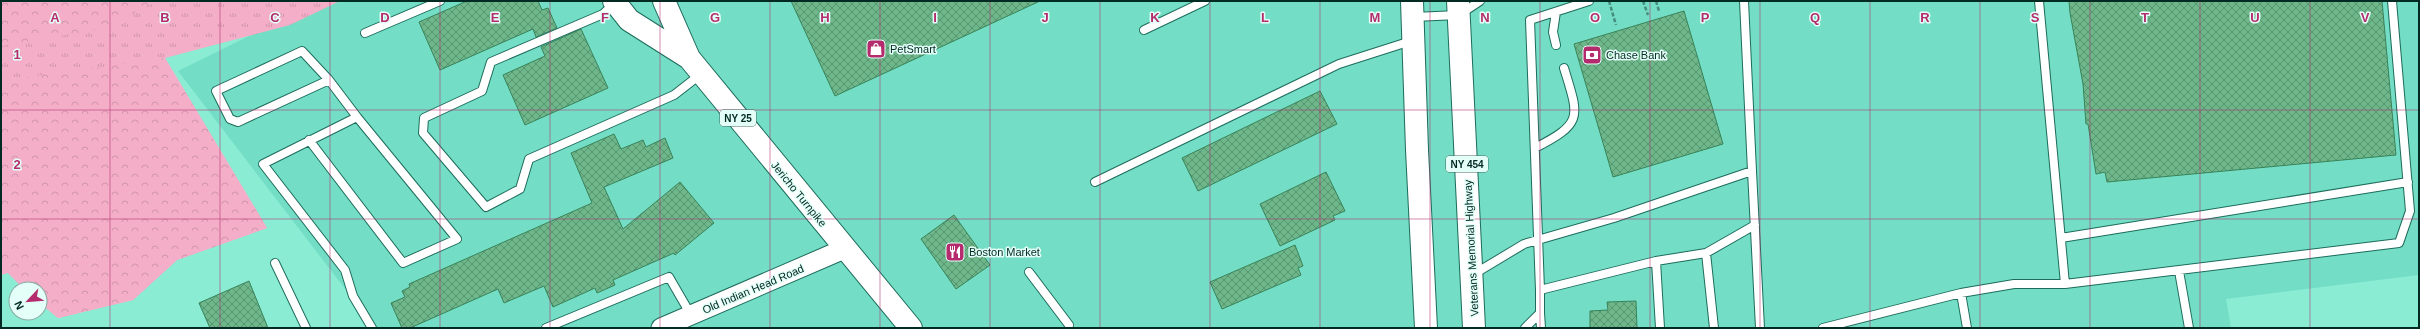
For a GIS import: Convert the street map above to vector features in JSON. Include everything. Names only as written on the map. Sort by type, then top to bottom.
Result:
[{"type":"main road","name":"Jericho Turnpike","points":[[664,1],[695,66],[844,249],[911,328]]},
{"type":"main road","name":"Jericho Turnpike","points":[[615,2],[629,20],[695,66]]},
{"type":"main road","name":"Veterans Memorial Highway","points":[[1458,8],[1473,275],[1474,328]]},
{"type":"main road","points":[[1413,9],[1416,150],[1426,328]]},
{"type":"street","name":"Old Indian Head Road","points":[[661,328],[844,249]]},
{"type":"lane","points":[[365,33],[440,1]]},
{"type":"lane","points":[[1144,30],[1206,1]]},
{"type":"lane","points":[[1413,9],[1458,8],[1480,1]]},
{"type":"lane","points":[[1541,328],[1530,20],[1589,1]]},
{"type":"lane","points":[[1744,1],[1760,328]]},
{"type":"lane","points":[[2039,1],[2065,284]]},
{"type":"lane","points":[[1823,328],[1961,293],[2014,284],[2065,284],[2179,271],[2399,242],[2410,211],[2392,1]]},
{"type":"lane","points":[[615,2],[603,14],[491,62],[482,91],[424,118],[423,134],[486,207],[520,189],[529,159],[674,95],[695,66]]},
{"type":"lane","points":[[1556,12],[1553,32],[1556,45]]},
{"type":"lane","points":[[1094,182],[1339,64],[1414,40]]},
{"type":"lane","points":[[309,140],[404,263],[457,239],[357,117],[329,80],[302,51],[216,91],[230,119],[238,122],[329,80]]},
{"type":"lane","points":[[1535,148],[1560,135],[1570,127],[1575,117],[1575,105],[1564,68]]},
{"type":"lane","points":[[357,117],[263,164],[345,270],[353,296],[372,328]]},
{"type":"lane","points":[[1473,275],[1524,244],[1614,218],[1752,171]]},
{"type":"lane","points":[[2061,238],[2408,182]]},
{"type":"lane","points":[[1540,290],[1656,261],[1706,253],[1755,225]]},
{"type":"lane","points":[[1706,253],[1714,328]]},
{"type":"lane","points":[[1656,261],[1660,328]]},
{"type":"lane","points":[[275,263],[306,328]]},
{"type":"lane","points":[[2179,271],[2189,328]]},
{"type":"lane","points":[[1028,272],[1069,325]]},
{"type":"lane","points":[[546,328],[669,277],[691,315]]},
{"type":"lane","points":[[1961,293],[1967,328]]},
{"type":"lane","points":[[1526,328],[1540,313]]},
{"type":"path","points":[[1609,1],[1616,25]]},
{"type":"path","points":[[1643,1],[1648,15]]},
{"type":"path","points":[[1656,1],[1659,11]]},
{"type":"shaded area","points":[[320,1],[2419,1],[2419,275],[2226,299],[2231,328],[375,328],[178,71]]},
{"type":"green space","points":[[1,1],[340,1],[290,25],[165,58],[267,228],[177,260],[133,300],[58,318],[48,310],[48,281],[16,281],[8,273],[1,275]]},
{"type":"green space","points":[[1,1],[156,1],[106,28],[1,46]]},
{"type":"green space","points":[[165,58],[267,228],[177,260],[133,300],[58,318],[48,310],[48,281],[16,281],[1,266],[1,81]]},
{"type":"building","points":[[467,1],[538,1],[542,10],[548,8],[557,28],[536,37],[533,29],[440,70],[419,22]]},
{"type":"building","name":"PetSmart","points":[[791,1],[1040,1],[835,96]]},
{"type":"building","points":[[2069,1],[2382,1],[2396,155],[2107,182],[2105,172],[2096,174],[2088,124],[2086,124],[2083,84]]},
{"type":"building","points":[[1684,11],[1723,144],[1613,177],[1574,44]]},
{"type":"building","points":[[581,29],[608,88],[525,125],[503,75],[545,56],[541,47]]},
{"type":"building","points":[[1320,91],[1337,124],[1198,191],[1182,158]]},
{"type":"building","points":[[614,134],[621,149],[643,140],[646,147],[665,138],[673,158],[604,187],[623,229],[680,182],[714,223],[675,255],[674,253],[613,280],[615,285],[597,293],[595,288],[553,307],[544,286],[504,303],[498,289],[410,328],[402,328],[391,303],[405,297],[402,291],[410,287],[409,284],[592,203],[571,153]]},
{"type":"building","points":[[1326,172],[1345,211],[1333,216],[1335,220],[1280,246],[1260,204]]},
{"type":"building","name":"Boston Market","points":[[954,215],[990,265],[956,289],[921,239]]},
{"type":"building","points":[[1295,245],[1303,266],[1298,268],[1301,275],[1222,309],[1210,282]]},
{"type":"building","points":[[249,281],[268,328],[210,328],[199,303]]},
{"type":"building","points":[[1636,301],[1637,328],[1590,328],[1590,311],[1608,310],[1607,302]]},
{"type":"place","name":"PetSmart","points":[[876,49]]},
{"type":"place","name":"Chase Bank","points":[[1592,55]]},
{"type":"place","name":"Boston Market","points":[[955,252]]}]
